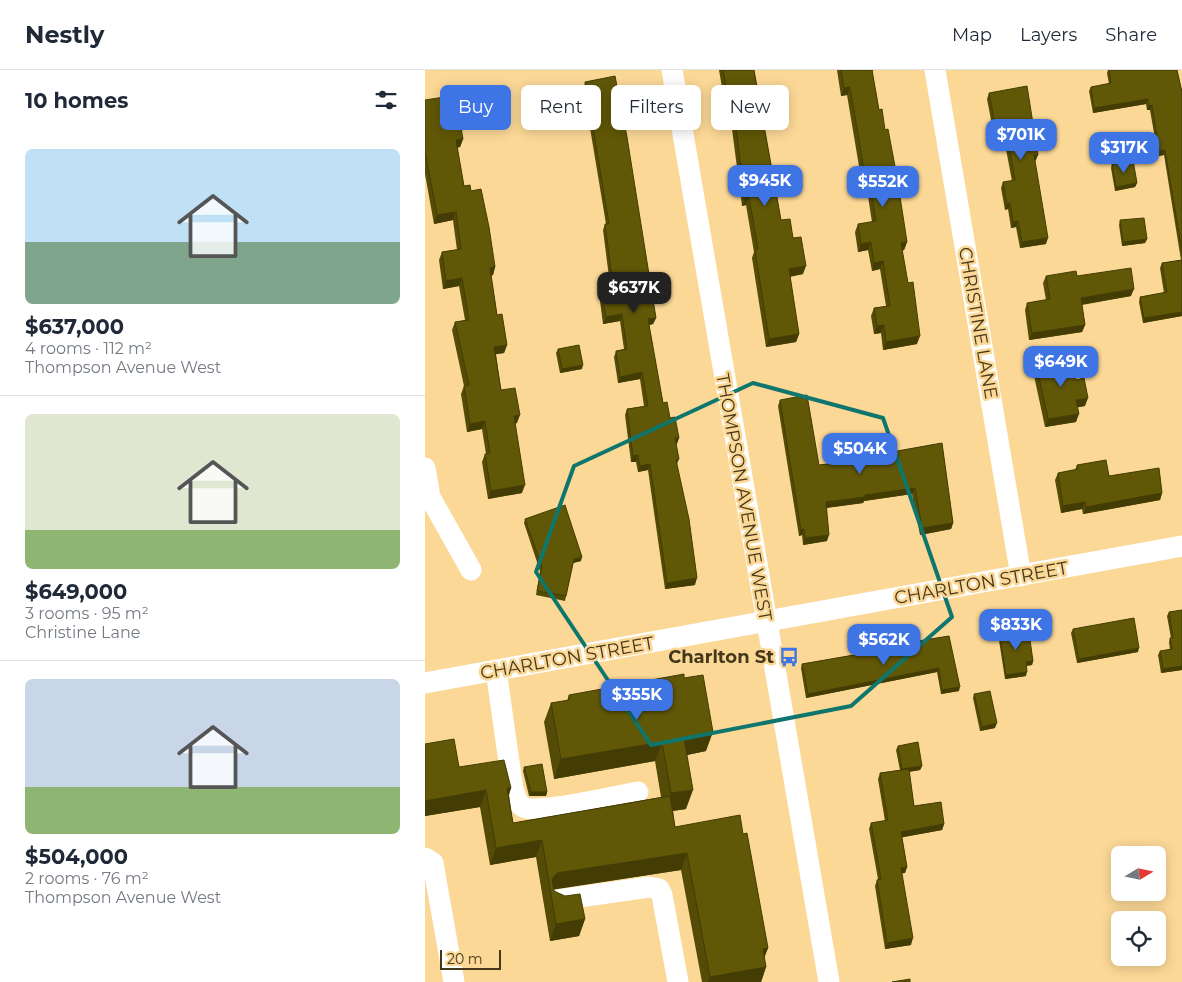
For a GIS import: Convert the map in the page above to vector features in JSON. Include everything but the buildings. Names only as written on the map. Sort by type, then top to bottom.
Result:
[{"type":"street","name":"THOMPSON AVENUE WEST","points":[[672,70],[829,982]]},
{"type":"street","name":"CHRISTINE LANE","points":[[935,70],[1021,576]]},
{"type":"street","points":[[425,468],[430,497],[471,570]]},
{"type":"street","name":"CHARLTON STREET","points":[[425,683],[1182,546]]},
{"type":"street","points":[[496,670],[513,790],[519,804],[525,808],[545,808],[638,792]]},
{"type":"street","points":[[425,858],[433,863],[454,982]]},
{"type":"street","points":[[558,900],[649,887],[659,889],[662,895],[678,982]]},
{"type":"highlighted area","points":[[753,383],[883,418],[952,617],[851,706],[651,745],[536,572],[574,466]]},
{"type":"place","name":"Charlton St","points":[[789,657]]}]
